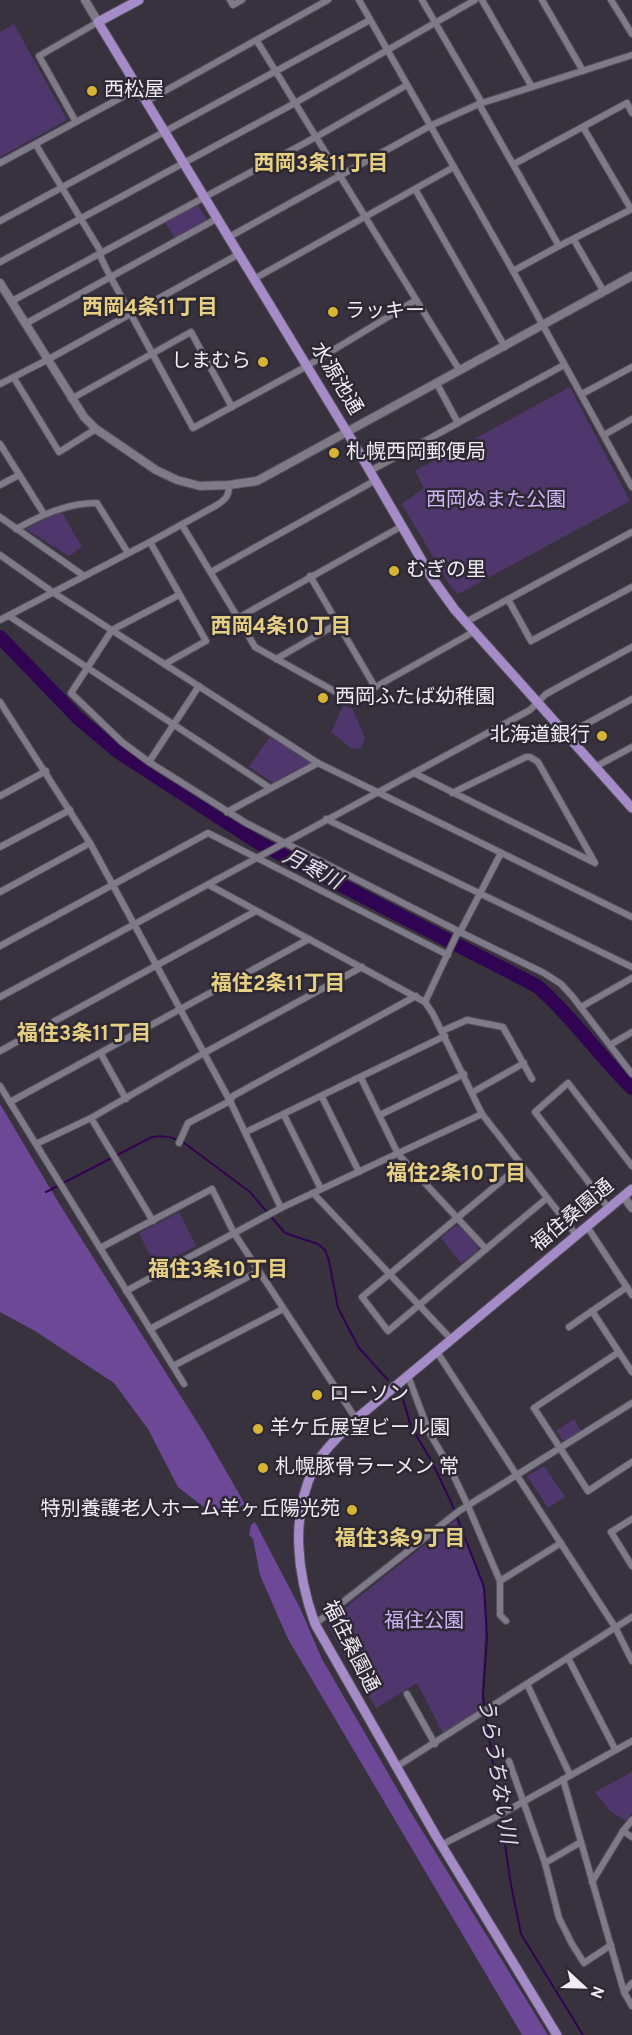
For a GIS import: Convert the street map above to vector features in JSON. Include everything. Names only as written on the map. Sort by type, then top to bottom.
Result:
[{"type":"main road","points":[[98,22],[139,0]]},
{"type":"main road","name":"水源池通","points":[[98,22],[444,596],[631,806]]},
{"type":"main road","name":"福住桑園通","points":[[557,2035],[441,1845],[315,1624],[305,1596],[298,1529],[300,1508],[315,1467],[356,1419],[632,1189]]},
{"type":"street","name":"水源池通","points":[[85,0],[98,22]]},
{"type":"street","points":[[230,0],[233,5],[242,0]]},
{"type":"street","points":[[147,101],[328,0]]},
{"type":"street","points":[[359,0],[564,365],[629,474],[632,487]]},
{"type":"street","points":[[422,0],[559,246]]},
{"type":"street","points":[[0,262],[295,104],[475,0]]},
{"type":"street","points":[[482,0],[532,87]]},
{"type":"street","points":[[542,0],[583,71]]},
{"type":"street","points":[[611,0],[632,34]]},
{"type":"street","points":[[0,221],[370,20]]},
{"type":"street","points":[[76,122],[39,56],[98,22]]},
{"type":"street","points":[[256,41],[460,371]]},
{"type":"street","points":[[229,237],[430,126],[481,104],[632,55]]},
{"type":"street","points":[[12,301],[316,137],[407,85]]},
{"type":"street","points":[[0,163],[139,88]]},
{"type":"street","points":[[514,164],[627,103],[632,113]]},
{"type":"street","points":[[513,271],[631,209],[583,127]]},
{"type":"street","points":[[36,145],[100,252],[100,258],[193,428],[307,366],[416,300]]},
{"type":"street","points":[[254,279],[454,166]]},
{"type":"street","points":[[416,189],[505,347]]},
{"type":"street","points":[[26,324],[218,218]]},
{"type":"street","points":[[574,240],[604,291]]},
{"type":"street","points":[[0,374],[2,383],[14,378],[239,254]]},
{"type":"street","points":[[0,283],[84,417],[96,429],[166,476],[200,486],[257,481],[632,276]]},
{"type":"street","points":[[71,399],[191,332],[232,407]]},
{"type":"street","points":[[211,572],[458,423],[564,365]]},
{"type":"street","points":[[582,394],[632,367]]},
{"type":"street","points":[[14,378],[59,452],[96,429]]},
{"type":"street","points":[[436,382],[458,423]]},
{"type":"street","points":[[604,435],[632,419]]},
{"type":"street","points":[[0,444],[44,514]]},
{"type":"street","points":[[0,485],[19,475]]},
{"type":"street","points":[[1,619],[128,554],[226,500],[229,485]]},
{"type":"street","points":[[16,529],[44,514],[66,506],[97,503],[128,554]]},
{"type":"street","points":[[0,517],[84,576]]},
{"type":"street","points":[[182,525],[255,647],[345,697],[354,699],[475,631]]},
{"type":"street","points":[[238,618],[402,526]]},
{"type":"street","points":[[466,622],[509,601],[632,532]]},
{"type":"street","points":[[150,542],[206,641],[165,664]]},
{"type":"street","points":[[0,555],[318,763],[632,917]]},
{"type":"street","points":[[310,576],[375,687]]},
{"type":"street","points":[[509,601],[531,641],[632,587]]},
{"type":"street","points":[[179,595],[112,630],[71,693],[122,742],[227,812],[284,844],[458,933],[544,973],[561,984],[632,1074]]},
{"type":"street","points":[[9,616],[270,788]]},
{"type":"street","points":[[276,659],[337,624]]},
{"type":"street","points":[[0,997],[530,710],[546,694],[632,647]]},
{"type":"street","points":[[149,762],[199,686]]},
{"type":"street","points":[[566,735],[632,699]]},
{"type":"street","points":[[0,702],[90,843],[230,1101],[281,1208]]},
{"type":"street","points":[[0,716],[7,712]]},
{"type":"street","points":[[595,767],[632,747]]},
{"type":"street","points":[[414,773],[452,793],[595,863],[535,759],[526,757],[452,793]]},
{"type":"street","points":[[227,812],[318,763]]},
{"type":"street","points":[[0,796],[46,771]]},
{"type":"street","points":[[0,847],[70,810]]},
{"type":"street","points":[[326,819],[632,967]]},
{"type":"street","points":[[0,946],[208,833],[448,953]]},
{"type":"street","points":[[0,892],[90,843]]},
{"type":"street","points":[[425,1002],[458,933],[501,853]]},
{"type":"street","points":[[208,885],[425,1002],[464,1074],[482,1114],[578,1236]]},
{"type":"street","points":[[0,1051],[256,911]]},
{"type":"street","points":[[10,1102],[309,939]]},
{"type":"street","points":[[36,1144],[126,1099],[204,1053],[362,967]]},
{"type":"street","points":[[581,1007],[632,978]]},
{"type":"street","points":[[179,1143],[188,1123],[416,996]]},
{"type":"street","points":[[246,1132],[361,1078],[467,1020],[503,1027],[532,1078]]},
{"type":"street","points":[[610,1045],[632,1032]]},
{"type":"street","points":[[101,1054],[126,1099]]},
{"type":"street","points":[[473,1092],[524,1063]]},
{"type":"street","points":[[380,1115],[464,1074]]},
{"type":"street","points":[[361,1078],[398,1154],[486,1249]]},
{"type":"street","points":[[609,1209],[535,1112],[568,1083],[632,1166]]},
{"type":"street","points":[[0,1086],[184,1384]]},
{"type":"street","points":[[322,1097],[359,1172]]},
{"type":"street","points":[[126,1291],[281,1208],[482,1114]]},
{"type":"street","points":[[284,1115],[321,1189]]},
{"type":"street","points":[[91,1118],[153,1221]]},
{"type":"street","points":[[522,1164],[362,1297],[388,1331],[548,1198]]},
{"type":"street","points":[[100,1248],[213,1189],[234,1233],[356,1419]]},
{"type":"street","points":[[313,1193],[452,1340]]},
{"type":"street","points":[[624,1197],[632,1209]]},
{"type":"street","points":[[588,1228],[632,1295]]},
{"type":"street","points":[[150,1329],[259,1271]]},
{"type":"street","points":[[568,1328],[627,1287]]},
{"type":"street","points":[[173,1366],[283,1309]]},
{"type":"street","points":[[592,1311],[632,1372]]},
{"type":"street","points":[[437,1352],[615,1627],[632,1661]]},
{"type":"street","points":[[619,1352],[534,1408],[588,1491],[632,1462]]},
{"type":"street","points":[[408,1376],[429,1432],[450,1468],[500,1581],[500,1615],[506,1621]]},
{"type":"street","points":[[315,1624],[459,1511],[632,1403]]},
{"type":"street","points":[[632,1519],[611,1532],[632,1566]]},
{"type":"street","points":[[500,1581],[561,1543]]},
{"type":"street","points":[[396,1767],[632,1617]]},
{"type":"street","points":[[568,1658],[615,1749]]},
{"type":"street","points":[[528,1684],[570,1775]]},
{"type":"street","points":[[407,1694],[435,1744]]},
{"type":"street","points":[[441,1845],[504,1813],[632,1741]]},
{"type":"street","points":[[509,1761],[545,1863],[559,1918],[572,1944],[584,1962],[611,1945]]},
{"type":"street","points":[[563,1779],[624,1992],[632,2006]]},
{"type":"street","points":[[592,1882],[632,1820]]},
{"type":"street","points":[[623,1831],[632,1838]]},
{"type":"street","points":[[545,1863],[581,1842]]},
{"type":"street","points":[[624,1992],[632,1983]]},
{"type":"green space","points":[[14,24],[67,120],[0,157],[0,32]]},
{"type":"green space","points":[[196,202],[207,220],[175,238],[164,221]]},
{"type":"green space","name":"西岡ぬまた公園","points":[[570,387],[630,501],[458,594],[449,584],[402,504],[424,488],[415,471]]},
{"type":"green space","points":[[61,511],[82,547],[69,556],[26,529]]},
{"type":"green space","points":[[343,706],[352,708],[365,738],[361,749],[351,748],[331,732]]},
{"type":"green space","points":[[270,737],[315,763],[275,784],[249,767]]},
{"type":"green space","points":[[179,1212],[196,1246],[156,1267],[139,1233]]},
{"type":"green space","points":[[455,1226],[459,1226],[478,1246],[478,1250],[461,1263],[441,1238]]},
{"type":"green space","points":[[574,1419],[581,1431],[568,1441],[563,1440],[556,1431]]},
{"type":"green space","points":[[544,1466],[565,1497],[548,1508],[527,1476]]},
{"type":"green space","name":"福住公園","points":[[456,1520],[483,1590],[485,1620],[482,1711],[443,1733],[417,1683],[376,1708],[328,1626],[331,1619]]},
{"type":"green space","points":[[632,1772],[632,1813],[626,1821],[611,1812],[595,1792]]},
{"type":"shaded area","points":[[0,1104],[60,1205],[204,1433],[245,1504],[223,1515],[210,1512],[178,1487],[148,1429],[114,1383],[35,1331],[0,1312]]},
{"type":"shaded area","points":[[255,1522],[300,1608],[322,1659],[410,1811],[548,2035],[522,2035],[288,1639],[260,1575],[253,1539],[249,1535],[251,1525]]},
{"type":"waterway","name":"月寒川","points":[[0,637],[79,719],[117,751],[257,842],[537,986],[562,1010],[632,1088]]},
{"type":"waterway","name":"うらうちない川","points":[[46,1192],[152,1137],[168,1137],[183,1142],[250,1192],[285,1233],[318,1244],[325,1250],[338,1308],[359,1348],[388,1380]]},
{"type":"waterway","name":"うらうちない川","points":[[403,1399],[411,1427],[431,1460],[451,1502],[484,1587],[487,1637],[483,1696],[511,1885],[521,1934],[583,2035]]},
{"type":"place","name":"西松屋","points":[[92,91]]},
{"type":"place","name":"ラッキー","points":[[333,312]]},
{"type":"place","name":"しまむら","points":[[263,362]]},
{"type":"place","name":"札幌西岡郵便局","points":[[334,453]]},
{"type":"place","name":"むぎの里","points":[[394,571]]},
{"type":"place","name":"西岡ふたば幼稚園","points":[[323,698]]},
{"type":"place","name":"北海道銀行","points":[[602,736]]},
{"type":"place","name":"ローソン","points":[[317,1395]]},
{"type":"place","name":"羊ケ丘展望ビール園","points":[[258,1429]]},
{"type":"place","name":"札幌豚骨ラーメン 常","points":[[263,1468]]},
{"type":"place","name":"特別養護老人ホーム羊ヶ丘陽光苑","points":[[352,1510]]},
{"type":"district","name":"西岡3条11丁目","points":[[321,164]]},
{"type":"district","name":"西岡4条11丁目","points":[[150,308]]},
{"type":"district","name":"西岡4条10丁目","points":[[281,627]]},
{"type":"district","name":"福住2条11丁目","points":[[278,984]]},
{"type":"district","name":"福住3条11丁目","points":[[84,1034]]},
{"type":"district","name":"福住2条10丁目","points":[[456,1174]]},
{"type":"district","name":"福住3条10丁目","points":[[218,1270]]},
{"type":"district","name":"福住3条9丁目","points":[[400,1539]]}]
